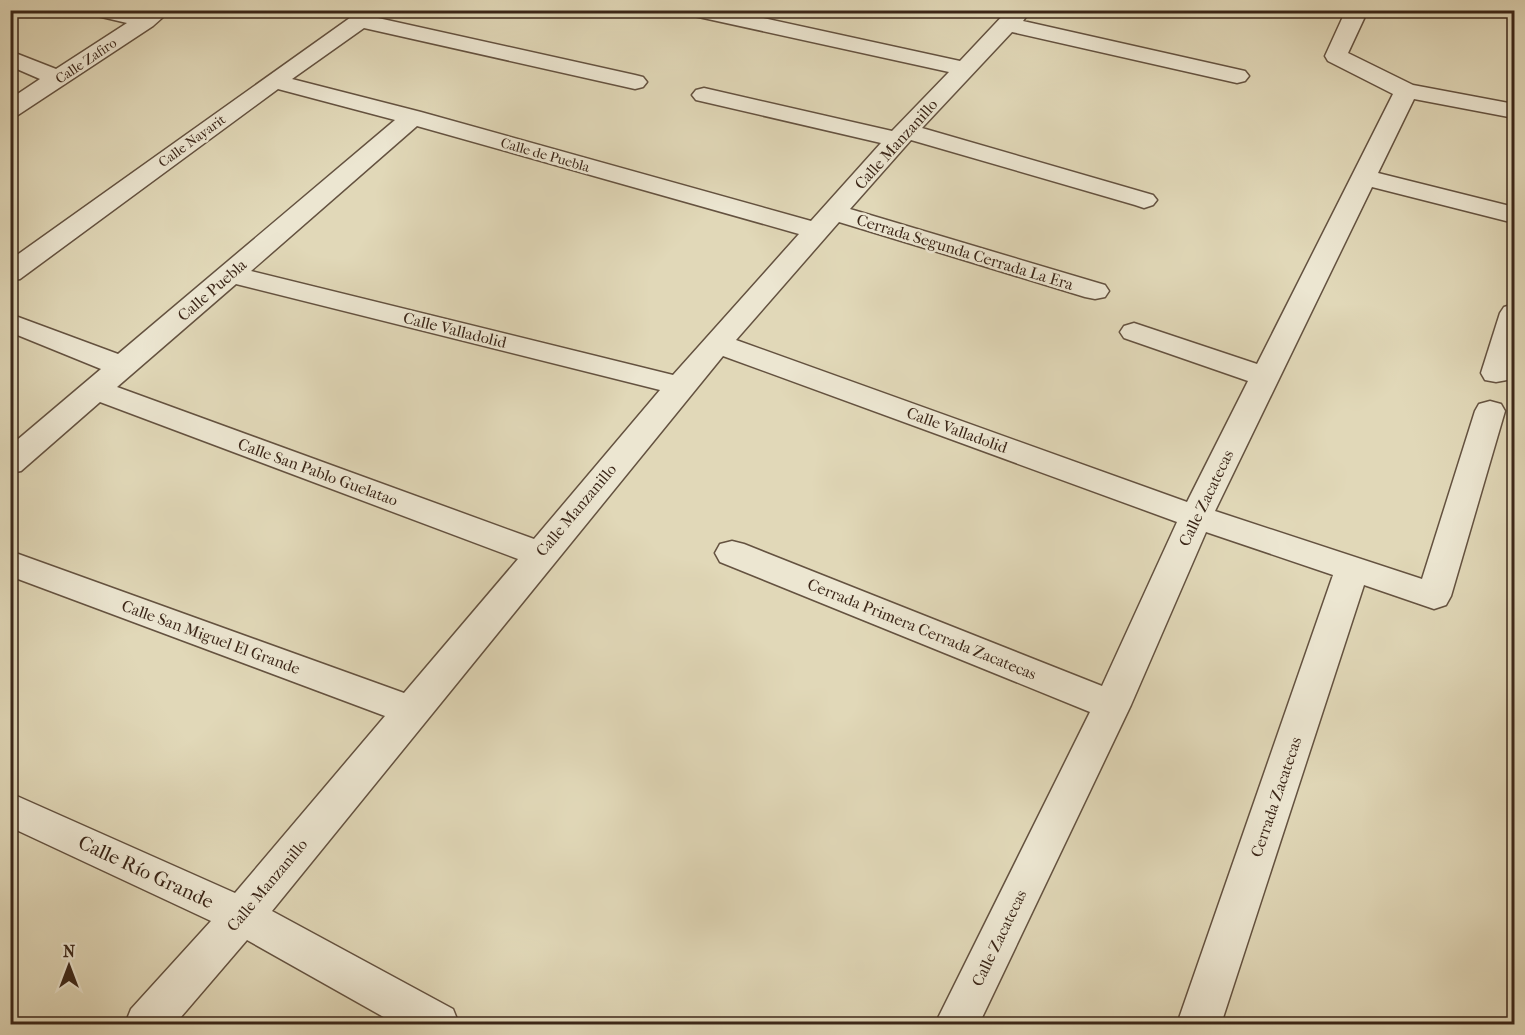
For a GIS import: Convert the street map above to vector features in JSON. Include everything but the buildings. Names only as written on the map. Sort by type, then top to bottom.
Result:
[{"type":"street","points":[[101,10],[153,16]]},
{"type":"street","points":[[694,10],[964,69]]},
{"type":"street","points":[[1358,10],[1336,56],[1406,91],[1515,111]]},
{"type":"street","name":"Calle Zafiro","points":[[10,110],[153,16]]},
{"type":"street","points":[[368,16],[634,82]]},
{"type":"street","name":"Calle Nayarit","points":[[10,273],[274,81],[368,16]]},
{"type":"street","points":[[1014,17],[1237,76]]},
{"type":"street","name":"Calle Manzanillo","points":[[147,1024],[242,916],[539,554],[680,387],[825,222],[1014,17]]},
{"type":"street","points":[[10,58],[59,79]]},
{"type":"street","name":"Calle de Puebla","points":[[274,81],[825,222]]},
{"type":"street","name":"Calle Zacatecas","points":[[957,1024],[1112,705],[1196,517],[1397,114],[1406,91]]},
{"type":"street","points":[[704,95],[903,136],[1144,200]]},
{"type":"street","name":"Calle Puebla","points":[[10,463],[413,117]]},
{"type":"street","points":[[1364,177],[1515,215]]},
{"type":"street","name":"Cerrada Segunda Cerrada La Era","points":[[825,222],[1095,291]]},
{"type":"street","name":"Calle Valladolid","points":[[230,274],[680,387]]},
{"type":"street","points":[[1496,373],[1515,313]]},
{"type":"street","points":[[10,322],[123,367]]},
{"type":"street","points":[[1134,332],[1266,377]]},
{"type":"street","name":"Calle Valladolid","points":[[718,344],[1196,517],[1434,596],[1490,411]]},
{"type":"street","name":"Calle San Pablo Guelatao","points":[[96,390],[539,554]]},
{"type":"street","name":"Cerrada Primera Cerrada Zacatecas","points":[[732,553],[1112,705]]},
{"type":"street","name":"Calle San Miguel El Grande","points":[[10,563],[411,711]]},
{"type":"street","name":"Cerrada Zacatecas","points":[[1199,1024],[1352,569]]},
{"type":"street","name":"Calle Río Grande","points":[[10,809],[242,916],[437,1024]]}]
